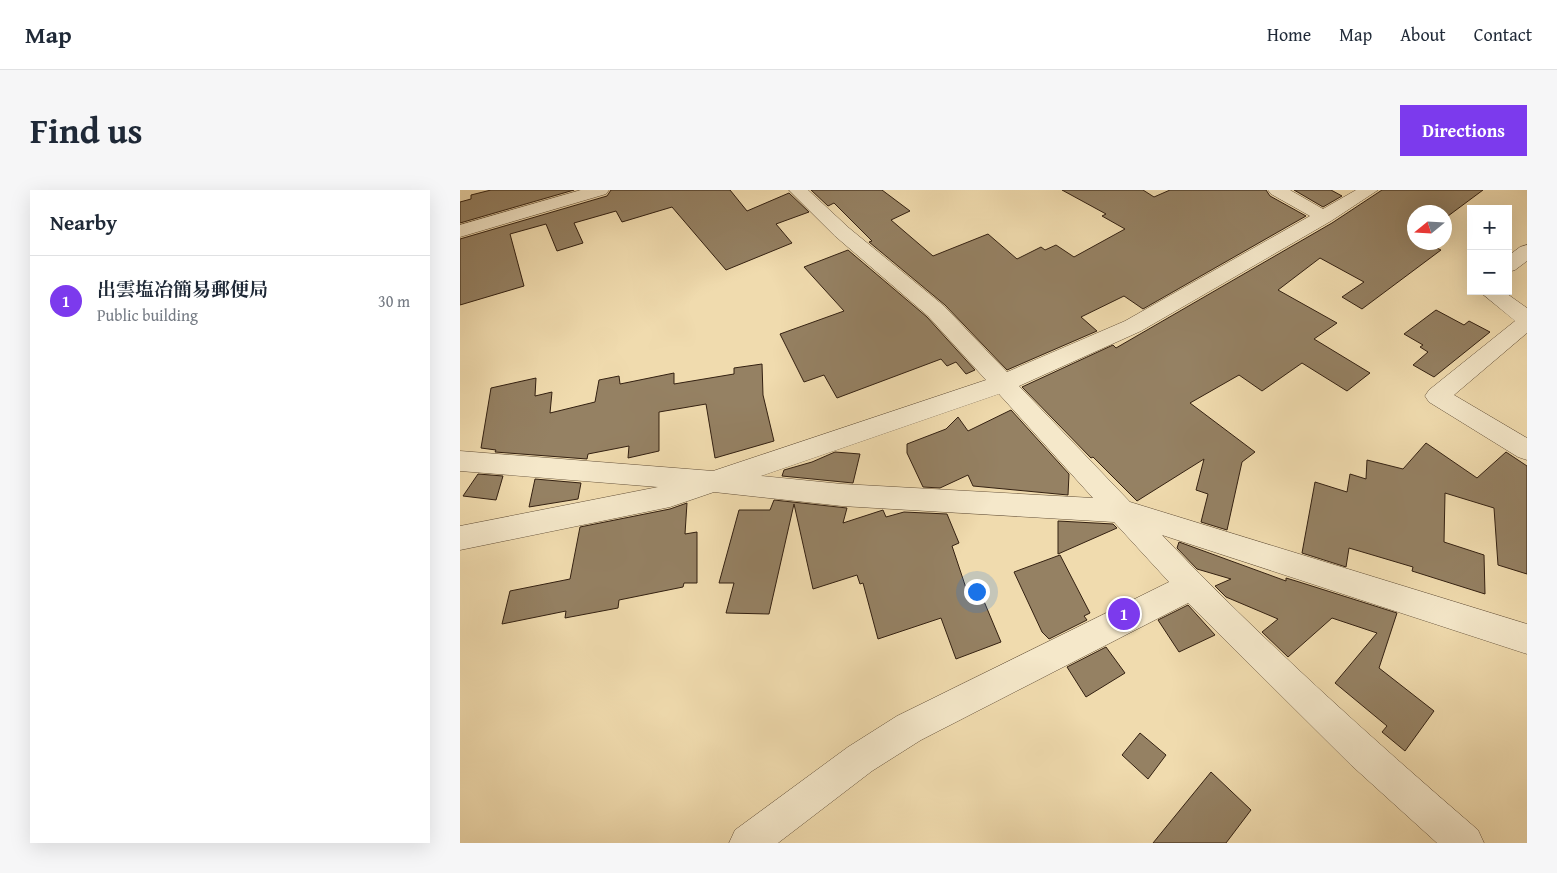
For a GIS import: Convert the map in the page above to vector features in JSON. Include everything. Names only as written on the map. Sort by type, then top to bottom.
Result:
[{"type":"street","points":[[460,231],[600,190]]},
{"type":"street","points":[[798,190],[842,232],[936,311],[1191,586],[1363,753],[1464,843]]},
{"type":"street","points":[[1277,190],[1324,217]]},
{"type":"street","points":[[460,538],[670,496],[1004,383],[1133,326],[1369,190]]},
{"type":"street","points":[[1512,263],[1527,251]]},
{"type":"street","points":[[1495,295],[1527,319]]},
{"type":"street","points":[[1527,325],[1520,327],[1437,396],[1527,450]]},
{"type":"street","points":[[460,461],[711,481],[842,495],[1123,511],[1527,639]]},
{"type":"street","points":[[748,843],[860,759],[909,728],[1191,586]]},
{"type":"building","points":[[491,190],[574,190],[460,223],[460,202],[471,199],[471,195]]},
{"type":"building","points":[[611,190],[730,190],[747,211],[789,193],[809,212],[776,224],[792,243],[726,270],[672,207],[622,222],[616,211],[574,223],[583,243],[557,251],[546,224],[510,234],[524,286],[460,305],[460,239],[607,196]]},
{"type":"building","points":[[811,190],[882,190],[910,211],[891,220],[933,256],[988,234],[1017,259],[1041,247],[1045,250],[1056,245],[1074,257],[1125,229],[1102,216],[1106,214],[1062,190],[1143,190],[1154,197],[1170,190],[1266,190],[1270,196],[1306,216],[1143,309],[1124,296],[1081,317],[1097,331],[1007,370],[945,305],[869,242],[872,241],[834,203],[828,206]]},
{"type":"building","points":[[1294,190],[1331,190],[1342,196],[1323,207]]},
{"type":"building","points":[[1382,190],[1483,190],[1452,213],[1452,205],[1407,205],[1407,250],[1441,250],[1362,309],[1342,297],[1364,282],[1320,258],[1278,290],[1337,323],[1314,339],[1370,373],[1347,391],[1302,363],[1262,391],[1239,375],[1190,403],[1255,452],[1242,462],[1227,530],[1201,522],[1208,494],[1196,490],[1204,459],[1137,501],[1093,457],[1091,458],[1022,387],[1113,345],[1116,348],[1332,223]]},
{"type":"building","points":[[848,250],[927,317],[975,370],[966,374],[956,362],[947,366],[941,359],[837,398],[824,375],[804,382],[780,334],[844,311],[804,267]]},
{"type":"building","points":[[1436,310],[1464,325],[1469,321],[1490,332],[1434,377],[1413,365],[1428,352],[1420,347],[1423,345],[1404,334]]},
{"type":"building","points":[[762,364],[763,395],[774,441],[715,458],[706,404],[659,412],[659,451],[628,458],[629,446],[588,454],[587,459],[495,452],[496,450],[481,448],[491,388],[536,378],[535,396],[552,392],[550,413],[595,402],[599,380],[619,376],[620,384],[674,373],[674,384],[734,374],[734,368]]},
{"type":"building","points":[[1011,410],[1069,474],[1068,495],[973,486],[968,475],[940,488],[923,487],[907,453],[907,444],[946,429],[958,417],[968,431]]},
{"type":"building","points":[[1426,443],[1477,478],[1506,452],[1527,466],[1527,574],[1498,565],[1494,508],[1445,493],[1444,542],[1484,555],[1485,594],[1412,571],[1413,567],[1349,548],[1346,567],[1302,553],[1315,482],[1347,492],[1350,474],[1366,479],[1367,460],[1403,469]]},
{"type":"building","points":[[835,452],[860,454],[853,483],[782,476],[784,470],[812,462]]},
{"type":"building","points":[[478,474],[503,476],[496,500],[463,496]]},
{"type":"building","points":[[535,479],[581,483],[578,499],[529,507]]},
{"type":"building","points":[[774,500],[847,508],[843,523],[883,510],[886,517],[904,512],[947,514],[959,543],[952,546],[967,591],[978,587],[1001,642],[956,659],[941,618],[878,639],[863,583],[860,584],[857,575],[813,589],[794,504],[769,614],[726,613],[734,583],[719,583],[739,510],[770,510]]},
{"type":"building","points":[[687,503],[685,534],[697,532],[697,583],[684,583],[683,587],[619,600],[618,608],[565,618],[566,611],[502,624],[510,591],[570,579],[580,527],[670,509]]},
{"type":"building","points":[[1058,521],[1113,524],[1117,528],[1058,554]]},
{"type":"building","points":[[1179,542],[1286,581],[1286,578],[1397,613],[1379,668],[1434,711],[1405,751],[1382,732],[1387,726],[1335,683],[1377,633],[1332,618],[1288,657],[1262,632],[1278,619],[1226,597],[1215,586],[1231,579],[1197,569],[1177,548]]},
{"type":"building","points":[[1060,555],[1090,613],[1084,616],[1087,620],[1049,639],[1042,632],[1014,572]]},
{"type":"building","points":[[1188,605],[1215,635],[1179,652],[1158,620]]},
{"type":"building","points":[[1106,647],[1125,673],[1086,697],[1067,667]]},
{"type":"building","points":[[1140,733],[1166,755],[1148,779],[1122,755]]},
{"type":"building","points":[[1211,772],[1251,810],[1226,843],[1153,843]]},
{"type":"place","name":"出雲塩冶簡易郵便局","points":[[1124,614]]}]
